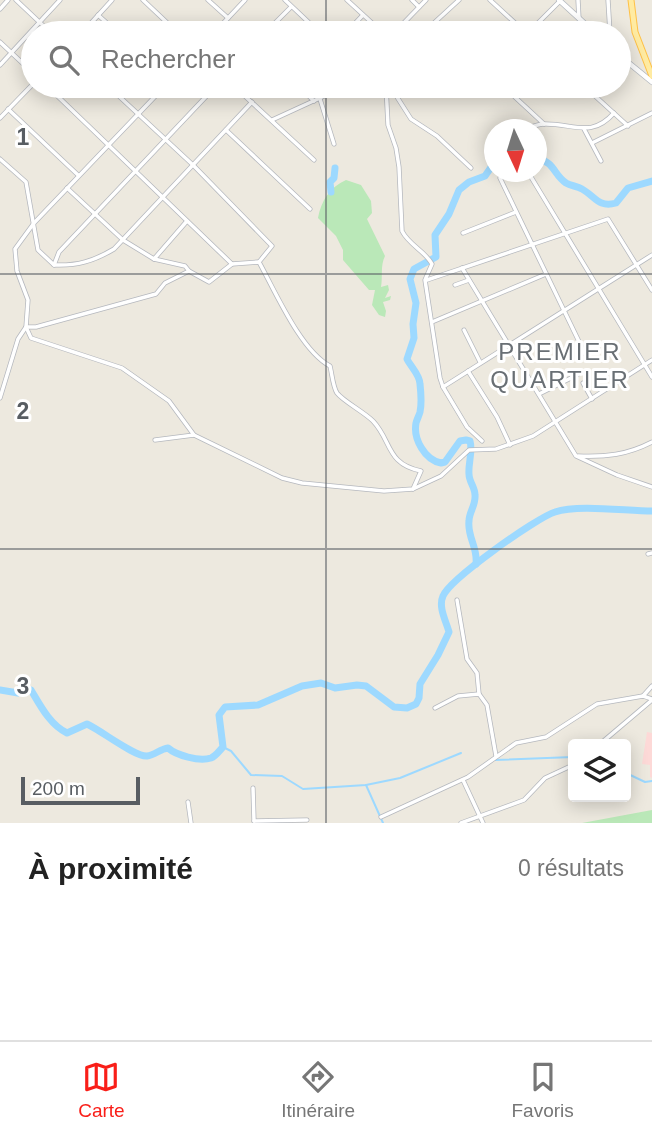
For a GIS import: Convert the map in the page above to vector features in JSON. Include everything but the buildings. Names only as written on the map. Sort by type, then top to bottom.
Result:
[{"type":"main road","points":[[631,0],[635,33],[652,76]]},
{"type":"street","points":[[0,9],[8,0]]},
{"type":"street","points":[[16,0],[38,21]]},
{"type":"street","points":[[42,21],[60,0]]},
{"type":"street","points":[[93,21],[112,0]]},
{"type":"street","points":[[143,0],[165,21]]},
{"type":"street","points":[[208,0],[228,18]]},
{"type":"street","points":[[225,21],[245,0]]},
{"type":"street","points":[[285,0],[306,21]]},
{"type":"street","points":[[347,0],[370,21]]},
{"type":"street","points":[[412,0],[419,7]]},
{"type":"street","points":[[406,21],[426,0]]},
{"type":"street","points":[[438,21],[459,0]]},
{"type":"street","points":[[490,0],[514,21]]},
{"type":"street","points":[[539,21],[559,0],[581,21]]},
{"type":"street","points":[[578,0],[579,19]]},
{"type":"street","points":[[608,0],[609,21]]},
{"type":"street","points":[[277,21],[291,6]]},
{"type":"street","points":[[98,15],[105,21]]},
{"type":"street","points":[[357,21],[363,15]]},
{"type":"street","points":[[0,42],[21,61]]},
{"type":"street","points":[[0,65],[21,43]]},
{"type":"street","points":[[631,66],[652,82]]},
{"type":"street","points":[[0,117],[21,96]]},
{"type":"street","points":[[60,98],[232,264]]},
{"type":"street","points":[[67,188],[123,240],[154,259],[185,266],[209,282],[232,264],[259,262],[272,246],[194,165],[121,98]]},
{"type":"street","points":[[153,98],[34,223],[15,249],[17,271],[28,300],[26,327],[31,338],[122,368],[169,401],[194,435],[282,478],[302,483],[384,491],[412,489],[441,476],[472,450],[496,449],[533,436],[652,360]]},
{"type":"street","points":[[54,265],[59,252],[204,98]]},
{"type":"street","points":[[248,98],[314,160]]},
{"type":"street","points":[[311,98],[314,101]]},
{"type":"street","points":[[388,98],[388,125],[399,167],[402,231],[432,264],[425,280],[443,387],[467,427],[482,441]]},
{"type":"street","points":[[397,98],[411,118],[437,136],[471,167]]},
{"type":"street","points":[[516,98],[539,119]]},
{"type":"street","points":[[598,98],[628,126]]},
{"type":"street","points":[[272,120],[320,99],[334,144]]},
{"type":"street","points":[[0,159],[26,182],[38,250],[54,265],[95,261],[123,240],[252,102]]},
{"type":"street","points":[[8,109],[78,176]]},
{"type":"street","points":[[547,124],[584,129],[605,123],[614,113]]},
{"type":"street","points":[[592,143],[652,113]]},
{"type":"street","points":[[584,129],[601,160]]},
{"type":"street","points":[[226,131],[310,209]]},
{"type":"street","points":[[502,182],[584,354]]},
{"type":"street","points":[[534,182],[652,377]]},
{"type":"street","points":[[463,233],[516,212]]},
{"type":"street","points":[[425,280],[608,219],[652,290]]},
{"type":"street","points":[[154,259],[188,220]]},
{"type":"street","points":[[443,387],[652,256]]},
{"type":"street","points":[[259,262],[283,308],[317,359],[330,366],[337,393],[374,421],[389,450],[408,468],[421,471],[412,489]]},
{"type":"street","points":[[462,268],[576,456],[617,475],[652,487]]},
{"type":"street","points":[[26,327],[36,327],[156,294],[165,283],[189,271]]},
{"type":"street","points":[[432,322],[546,274]]},
{"type":"street","points":[[455,285],[469,280]]},
{"type":"street","points":[[0,398],[18,339],[26,327]]},
{"type":"street","points":[[464,330],[481,363]]},
{"type":"street","points":[[468,371],[497,417],[510,444]]},
{"type":"street","points":[[538,394],[577,376]]},
{"type":"street","points":[[583,383],[592,400]]},
{"type":"street","points":[[155,440],[194,435]]},
{"type":"street","points":[[576,456],[598,457],[633,452],[652,442]]},
{"type":"street","points":[[457,600],[467,659],[477,673],[479,694],[487,705],[496,756]]},
{"type":"street","points":[[643,696],[652,686]]},
{"type":"street","points":[[435,708],[458,696],[479,694]]},
{"type":"street","points":[[381,817],[463,780],[516,743],[546,737],[597,704],[643,696],[652,700],[606,739]]},
{"type":"street","points":[[461,823],[524,800],[545,778],[568,767]]},
{"type":"street","points":[[463,780],[483,823]]},
{"type":"street","points":[[253,788],[254,822],[307,820]]},
{"type":"street","points":[[188,802],[191,823]]},
{"type":"shaded area","points":[[647,732],[652,733],[652,778],[650,765],[642,764]]},
{"type":"green space","points":[[346,180],[361,185],[371,201],[372,213],[367,219],[385,256],[381,287],[388,285],[385,298],[391,296],[390,300],[383,302],[385,317],[379,315],[372,305],[375,290],[369,290],[343,260],[343,250],[336,236],[318,218],[327,195]]},
{"type":"green space","points":[[652,810],[652,823],[582,823]]},
{"type":"waterway","points":[[547,162],[566,183],[582,189],[605,204],[616,203],[628,188],[652,181]]},
{"type":"waterway","points":[[331,192],[330,182],[334,178],[335,168]]},
{"type":"waterway","points":[[476,564],[469,527],[475,499],[469,474],[470,441],[460,441],[445,462],[441,463],[430,458],[421,448],[416,436],[416,423],[420,412],[420,381],[407,359],[414,338],[416,303],[410,279],[414,269],[436,257],[435,235],[449,214],[459,190],[469,182],[484,176]]},
{"type":"waterway","points":[[0,690],[18,693],[31,690],[51,720],[67,733],[87,724],[142,755],[147,756],[168,748],[200,759],[213,757],[223,747],[219,715],[225,707],[258,705],[302,686],[321,683],[335,688],[366,686],[394,707],[407,708],[416,704],[420,684],[449,632],[442,609],[443,596],[477,564],[530,525],[555,512],[589,508],[652,511]]},
{"type":"waterway","points":[[223,747],[231,751],[251,775],[282,776],[303,789],[366,785],[400,778],[461,753]]},
{"type":"waterway","points":[[495,760],[568,757]]},
{"type":"waterway","points":[[631,775],[645,782],[652,781]]},
{"type":"waterway","points":[[366,785],[383,823]]},
{"type":"district","name":"PREMIER QUARTIER","points":[[560,365]]}]
